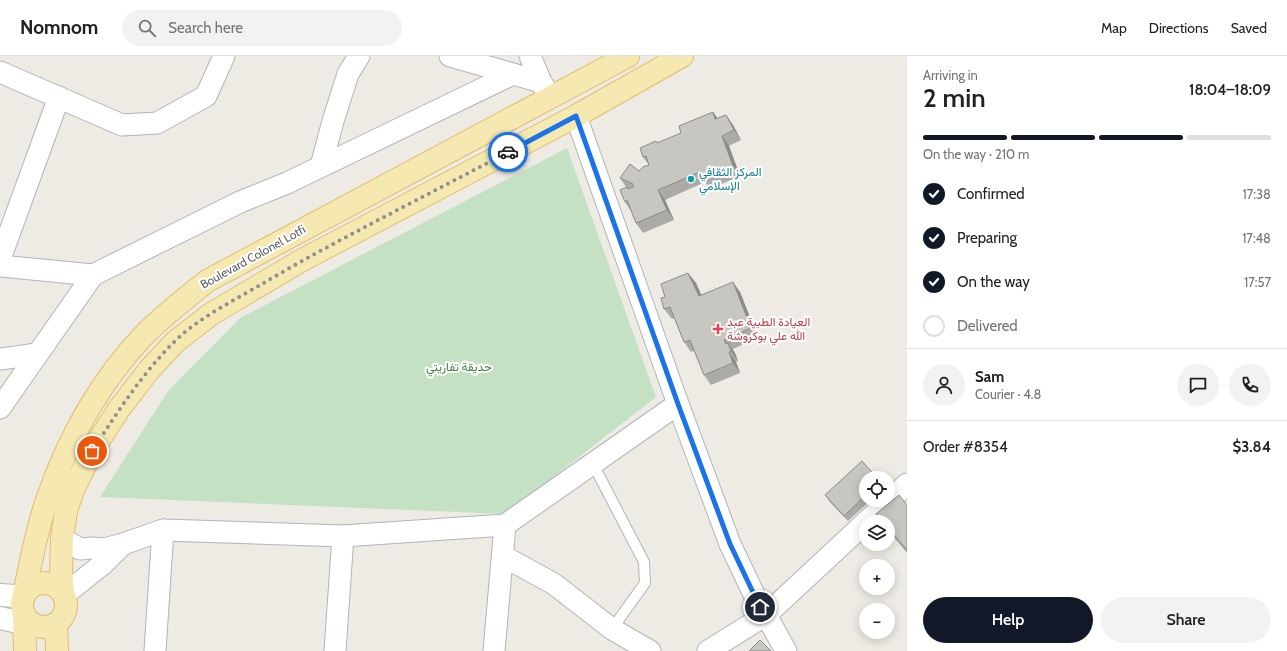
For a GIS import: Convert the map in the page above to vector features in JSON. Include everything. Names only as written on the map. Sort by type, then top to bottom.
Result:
[{"type":"main road","name":"Boulevard Colonel Lotfi","points":[[25,651],[31,613],[36,540],[46,502],[58,469],[82,420],[108,379],[144,335],[171,310],[207,281],[546,90],[628,56]]},
{"type":"main road","points":[[64,593],[53,583],[40,582],[28,589],[31,613],[62,619],[66,612],[67,605],[61,571],[62,538],[66,511],[73,490],[92,451],[119,409],[149,370],[175,342],[211,314],[304,260],[576,116],[682,56]]},
{"type":"main road","name":"Boulevard Colonel Lotfi","points":[[31,613],[57,651]]},
{"type":"street","points":[[321,166],[348,74],[359,56]]},
{"type":"street","points":[[450,56],[513,74],[546,90]]},
{"type":"street","points":[[530,56],[546,90]]},
{"type":"street","points":[[0,72],[122,125],[157,123],[206,96],[219,58]]},
{"type":"street","points":[[0,408],[93,275],[240,202],[287,183],[513,74]]},
{"type":"street","points":[[0,259],[59,98]]},
{"type":"street","points":[[576,116],[678,404],[730,544],[760,607],[766,615],[782,647],[786,651]]},
{"type":"street","points":[[0,266],[93,275]]},
{"type":"street","points":[[0,359],[37,354]]},
{"type":"street","points":[[62,538],[80,548],[104,549],[163,530],[343,536],[505,525],[678,404]]},
{"type":"street","points":[[874,515],[907,484]]},
{"type":"street","points":[[494,651],[505,525]]},
{"type":"street","points":[[708,651],[766,615],[859,529]]},
{"type":"street","points":[[155,651],[163,530]]},
{"type":"street","points":[[335,651],[343,536]]},
{"type":"street","points":[[64,593],[104,563],[123,544]]},
{"type":"street","points":[[503,556],[554,584],[612,629],[650,651]]},
{"type":"street","points":[[0,595],[31,613]]},
{"type":"street","points":[[0,618],[31,613]]},
{"type":"lane","points":[[593,464],[644,562],[645,583],[612,629]]},
{"type":"green space","name":"حديقة تفاريتي","points":[[567,148],[656,397],[506,514],[100,497],[168,391],[240,318]]},
{"type":"building","name":"المركز الثقافي الإسلامي","points":[[713,112],[715,119],[726,115],[734,130],[722,136],[733,166],[703,179],[700,172],[658,190],[667,210],[636,223],[627,200],[625,202],[620,190],[627,187],[628,189],[633,187],[633,184],[620,178],[630,164],[639,171],[643,167],[649,165],[646,156],[643,157],[640,148],[681,133],[679,126]]},
{"type":"building","name":"العيادة الطبية عبد الله علي بوكروشة","points":[[688,273],[699,296],[733,282],[751,328],[724,340],[726,344],[728,343],[731,351],[729,352],[733,363],[704,375],[690,340],[684,342],[670,307],[664,309],[661,298],[665,297],[661,284]]},
{"type":"building","points":[[862,461],[871,471],[859,471],[859,502],[844,516],[825,495]]},
{"type":"building","points":[[899,495],[907,505],[907,550],[895,536],[895,515],[876,514],[884,507],[895,507],[895,498]]},
{"type":"building","points":[[760,640],[771,651],[749,651]]},
{"type":"way so far","points":[[92,451],[119,409],[149,370],[175,342],[211,314],[304,260],[508,152]]},
{"type":"place","name":"المركز الثقافي الإسلامي","points":[[691,179]]},
{"type":"place","name":"العيادة الطبية عبد الله علي بوكروشة","points":[[718,329]]},
{"type":"route","points":[[508,152],[576,116],[678,404],[730,544],[760,607]]}]
